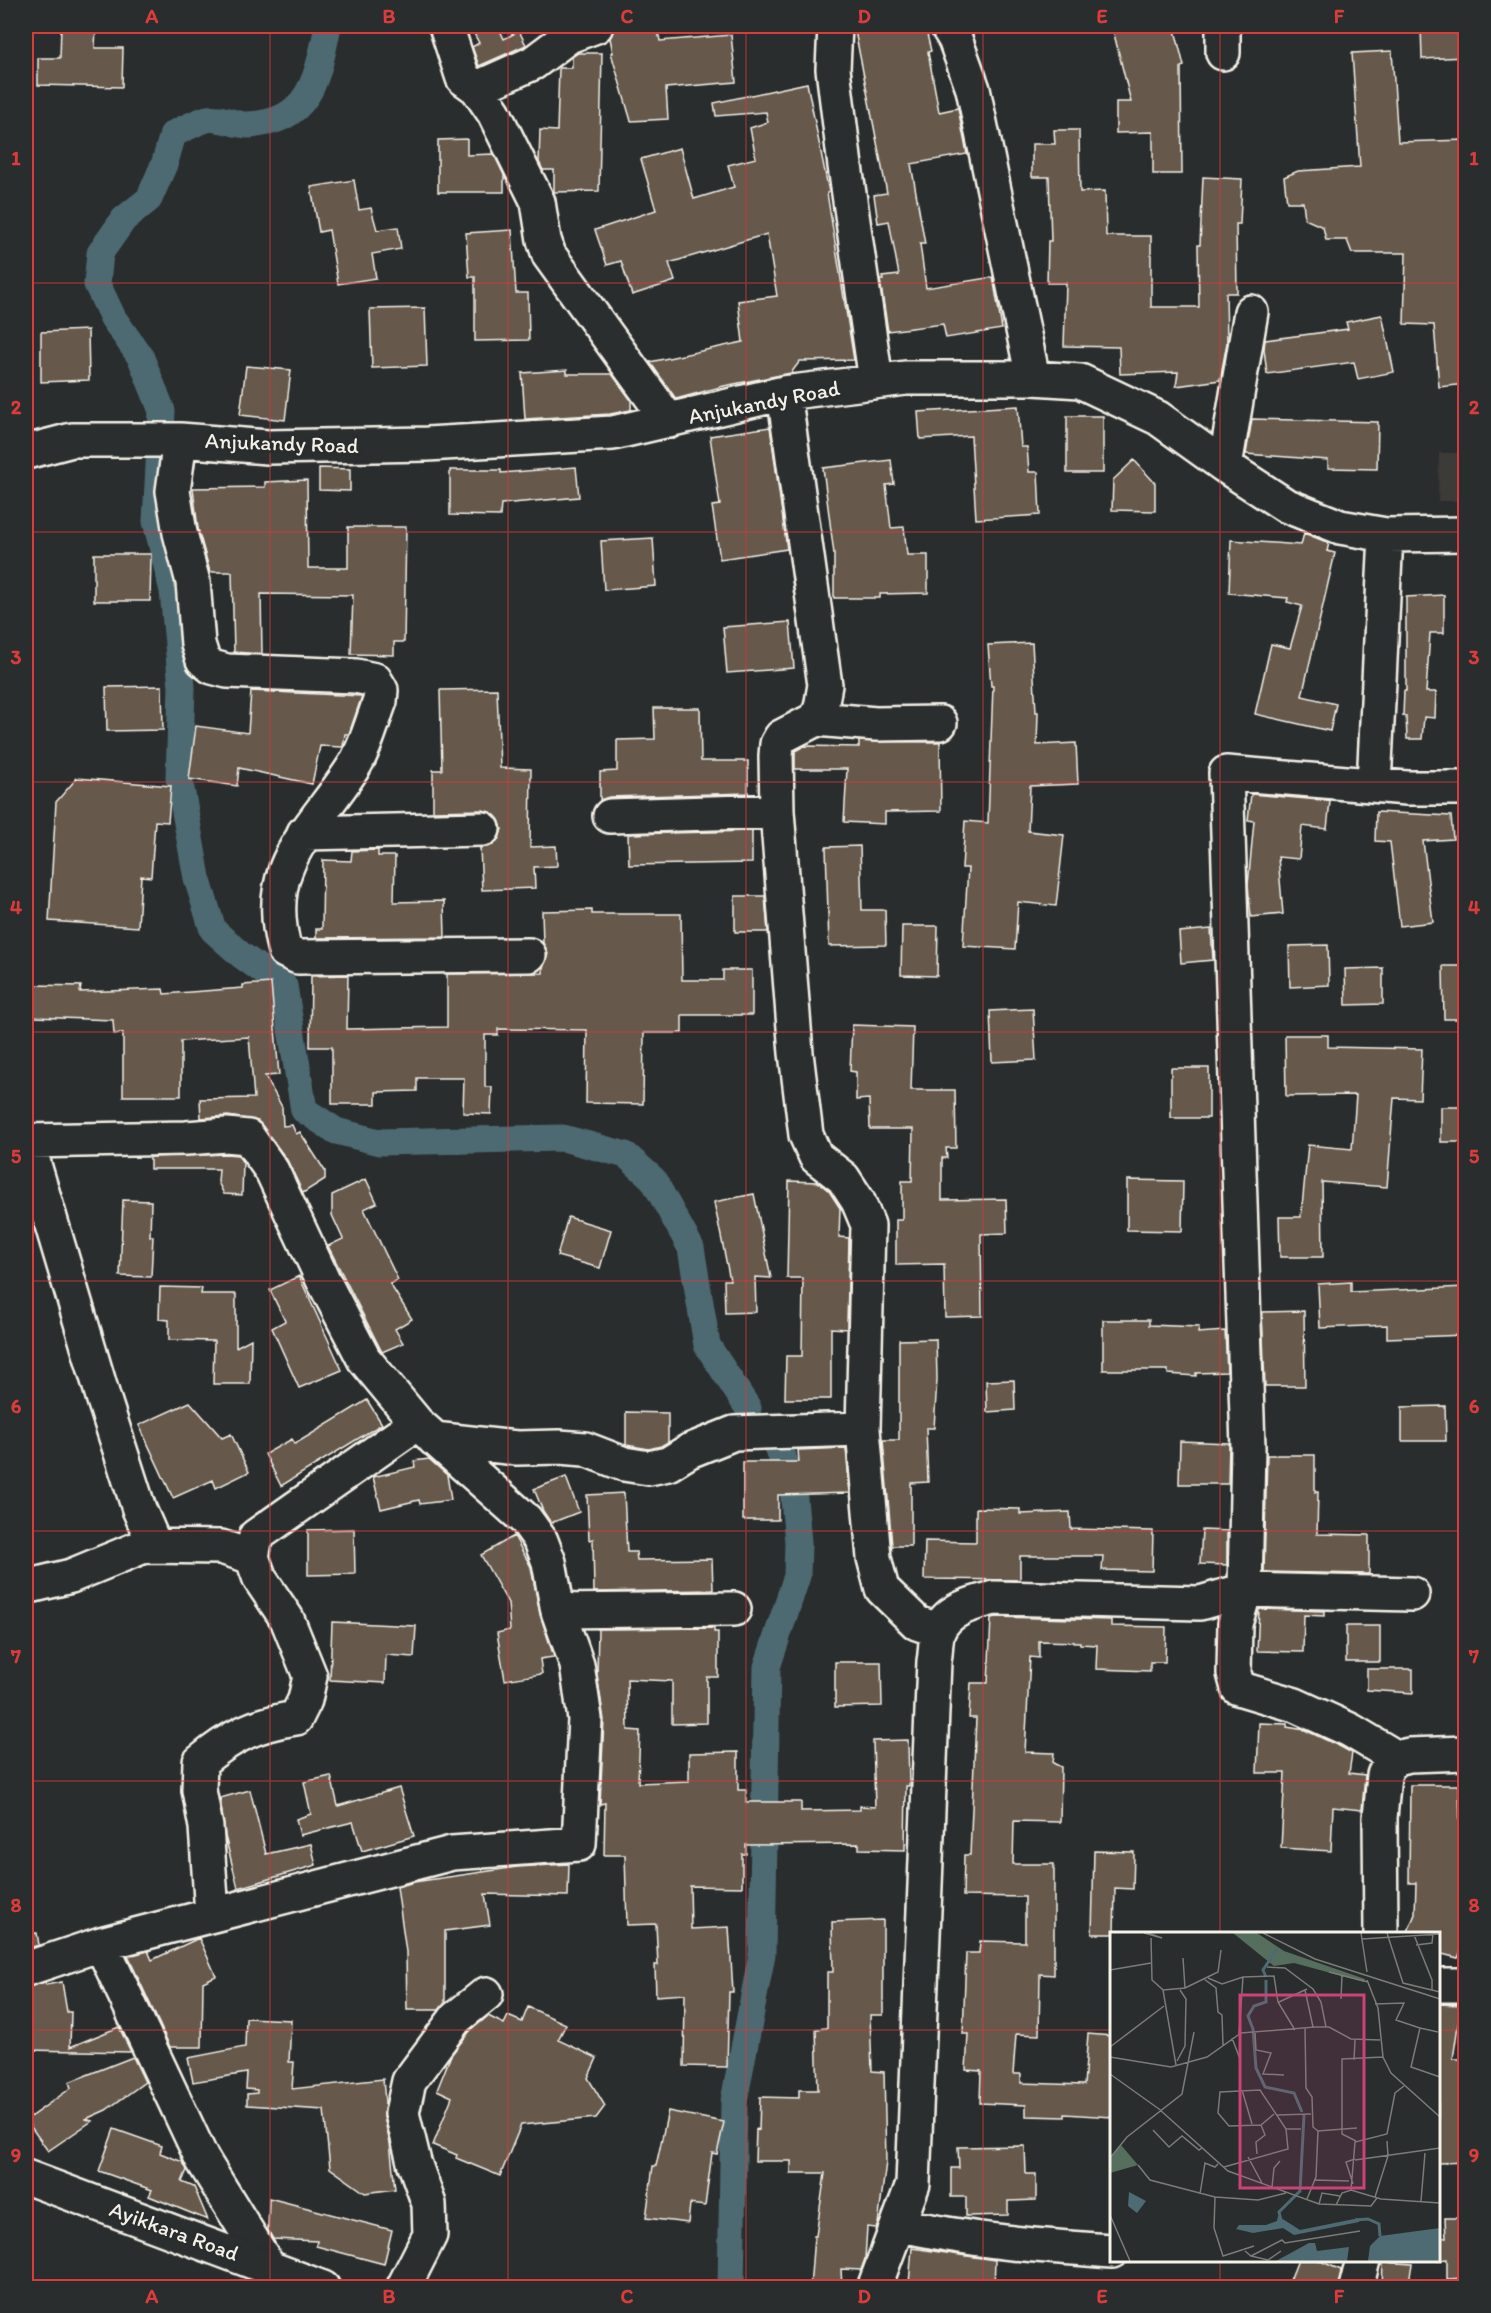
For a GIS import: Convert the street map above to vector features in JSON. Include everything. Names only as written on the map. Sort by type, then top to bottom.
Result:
[{"type":"street","points":[[446,26],[463,78],[477,87],[494,112],[538,202],[544,240],[549,255],[669,421]]},
{"type":"street","points":[[477,87],[533,63],[569,36],[596,26]]},
{"type":"street","points":[[835,26],[833,69],[876,381]]},
{"type":"street","points":[[947,26],[955,39],[973,89],[1033,378]]},
{"type":"street","points":[[1225,466],[1251,312]]},
{"type":"street","name":"Anjukandy Road","points":[[26,452],[72,440],[180,440],[268,447],[427,444],[613,433],[784,393],[906,378],[1033,378],[1080,381],[1158,418],[1285,505],[1340,527],[1386,535],[1466,534]]},
{"type":"street","points":[[784,393],[825,685],[821,708],[816,719]]},
{"type":"street","points":[[180,440],[173,491],[192,582],[198,644],[203,660],[212,667],[227,671],[356,676],[375,680],[381,690],[380,701],[356,764],[304,833],[287,864],[281,887],[279,930],[285,951],[298,957],[528,955]]},
{"type":"street","points":[[1374,785],[1386,535]]},
{"type":"street","points":[[938,1630],[917,1623],[882,1589],[874,1558],[863,1429],[867,1225],[858,1201],[843,1178],[816,1157],[806,1135],[796,1053],[777,811],[777,744],[781,737],[816,719],[876,724],[940,723]]},
{"type":"street","points":[[1397,1758],[1350,1730],[1296,1705],[1239,1688],[1234,1673],[1235,1624],[1245,1590],[1248,1447],[1226,773],[1407,788],[1466,788]]},
{"type":"street","points":[[610,816],[777,811]]},
{"type":"street","points":[[304,833],[483,829]]},
{"type":"street","points":[[26,1969],[101,1944],[453,1853],[579,1844],[585,1719],[577,1665],[558,1611],[549,1562],[541,1540],[526,1520],[426,1431],[364,1359],[324,1282],[272,1170],[248,1137],[226,1135],[26,1141],[111,1422],[139,1509],[154,1546]]},
{"type":"street","points":[[212,1914],[206,1827],[199,1791],[200,1762],[221,1744],[246,1730],[275,1721],[296,1718],[305,1700],[310,1676],[287,1619],[260,1579],[252,1557],[256,1536],[267,1527],[426,1431],[517,1448],[585,1449],[624,1464],[649,1468],[668,1464],[689,1451],[734,1433],[863,1429]]},
{"type":"street","points":[[26,1587],[71,1576],[144,1546],[221,1547],[252,1557]]},
{"type":"street","points":[[874,2288],[913,2184],[934,1673],[938,1630],[949,1617],[966,1605],[994,1598],[1200,1603],[1245,1590],[1412,1594]]},
{"type":"street","points":[[558,1611],[734,1609]]},
{"type":"street","points":[[1381,1932],[1380,1818],[1384,1775],[1388,1766],[1397,1758],[1409,1755],[1466,1753]]},
{"type":"street","points":[[101,1944],[202,2159],[268,2266]]},
{"type":"street","points":[[1440,1985],[1466,1985]]},
{"type":"street","points":[[404,2288],[430,2235],[429,2204],[414,2162],[402,2113],[409,2081],[456,2019],[486,1994]]},
{"type":"street","name":"Ayikkara Road","points":[[26,2177],[323,2288]]},
{"type":"street","points":[[898,2224],[938,2233],[1017,2244],[1110,2251]]},
{"type":"shaded area","points":[[1439,453],[1465,453],[1465,501],[1438,501]]},
{"type":"building","points":[[61,26],[96,26],[95,48],[123,48],[122,87],[38,85],[38,58],[60,58]]},
{"type":"building","points":[[470,26],[498,26],[504,39],[519,31],[526,45],[479,66],[472,47],[479,43]]},
{"type":"building","points":[[629,26],[657,26],[660,41],[731,35],[736,82],[666,88],[668,119],[631,121],[611,53],[613,53],[610,38],[614,29]]},
{"type":"building","points":[[854,26],[925,26],[931,51],[928,52],[939,112],[958,108],[967,154],[911,164],[925,244],[920,244],[926,288],[993,277],[1002,329],[946,338],[943,324],[888,331],[880,280],[883,280],[882,277],[899,275],[889,221],[878,223],[874,195],[887,193]]},
{"type":"building","points":[[1112,26],[1174,26],[1184,66],[1181,67],[1182,174],[1153,174],[1153,132],[1116,133],[1116,102],[1131,102]]},
{"type":"building","points":[[1421,26],[1464,26],[1465,57],[1422,59]]},
{"type":"building","points":[[1392,51],[1398,142],[1466,140],[1466,384],[1439,387],[1434,325],[1404,324],[1406,253],[1352,253],[1347,240],[1326,240],[1323,227],[1305,219],[1303,202],[1287,202],[1284,177],[1298,171],[1360,167],[1352,53]]},
{"type":"building","points":[[578,53],[602,53],[599,191],[554,192],[554,170],[543,170],[539,162],[540,130],[557,131],[559,68],[572,68],[572,57]]},
{"type":"building","points":[[807,83],[829,192],[827,193],[854,360],[800,361],[791,373],[724,386],[676,399],[650,362],[743,342],[738,301],[777,296],[767,234],[669,263],[675,281],[632,295],[621,261],[607,265],[595,230],[656,210],[641,159],[680,148],[694,199],[734,187],[728,165],[756,158],[750,128],[768,122],[766,112],[716,116],[714,103]]},
{"type":"building","points":[[1054,130],[1079,130],[1080,192],[1105,191],[1106,236],[1151,236],[1151,307],[1199,307],[1198,245],[1200,245],[1203,177],[1242,179],[1240,224],[1236,224],[1237,293],[1226,293],[1227,343],[1220,380],[1176,386],[1178,372],[1120,374],[1119,347],[1064,346],[1066,283],[1047,283],[1048,241],[1051,241],[1049,177],[1032,177],[1032,144],[1055,144]]},
{"type":"building","points":[[467,139],[467,155],[494,154],[504,175],[504,192],[438,192],[438,140]]},
{"type":"building","points":[[354,180],[359,210],[371,208],[377,230],[398,227],[401,249],[372,254],[376,278],[338,284],[329,230],[319,232],[311,187]]},
{"type":"building","points":[[512,230],[516,293],[528,293],[529,340],[475,341],[475,277],[469,277],[466,233]]},
{"type":"building","points":[[425,308],[427,366],[372,368],[370,309]]},
{"type":"building","points":[[1382,315],[1394,372],[1358,379],[1354,362],[1267,374],[1265,340],[1348,329],[1346,322]]},
{"type":"building","points":[[88,330],[89,380],[41,382],[41,332]]},
{"type":"building","points":[[246,366],[291,370],[285,420],[240,415]]},
{"type":"building","points":[[567,370],[567,374],[612,374],[631,400],[631,410],[610,414],[525,419],[522,373]]},
{"type":"building","points":[[1018,406],[1021,447],[1027,447],[1029,472],[1038,472],[1040,515],[976,519],[971,436],[920,439],[918,412]]},
{"type":"building","points":[[1067,416],[1103,416],[1103,473],[1067,473]]},
{"type":"building","points":[[1252,419],[1378,422],[1377,469],[1328,468],[1328,460],[1246,454]]},
{"type":"building","points":[[770,427],[787,549],[720,559],[712,506],[720,505],[710,436]]},
{"type":"building","points":[[891,460],[894,484],[886,485],[891,528],[904,527],[907,555],[928,555],[928,593],[880,594],[880,598],[834,598],[834,554],[823,468]]},
{"type":"building","points":[[1134,460],[1155,483],[1155,511],[1112,510],[1113,480]]},
{"type":"building","points":[[576,467],[579,497],[501,504],[500,516],[450,515],[450,470],[501,470],[501,473]]},
{"type":"building","points":[[319,468],[350,469],[350,491],[319,490]]},
{"type":"building","points":[[307,480],[308,568],[348,568],[348,527],[406,527],[404,642],[394,642],[394,655],[351,654],[353,595],[261,594],[262,654],[234,652],[232,572],[210,572],[198,529],[193,488],[265,487],[265,482]]},
{"type":"building","points":[[1304,533],[1329,543],[1327,551],[1335,553],[1302,696],[1336,704],[1330,731],[1255,714],[1271,644],[1290,648],[1302,606],[1287,602],[1288,598],[1229,593],[1231,540],[1301,545]]},
{"type":"building","points":[[653,538],[656,586],[604,590],[601,541]]},
{"type":"building","points":[[94,554],[151,554],[150,601],[94,601]]},
{"type":"building","points":[[1444,595],[1444,633],[1430,633],[1426,692],[1436,692],[1435,718],[1424,717],[1422,739],[1407,739],[1406,716],[1403,716],[1404,691],[1406,691],[1406,597]]},
{"type":"building","points":[[790,622],[794,668],[727,673],[723,627]]},
{"type":"building","points":[[1032,643],[1036,712],[1038,712],[1037,745],[1076,743],[1078,784],[1030,786],[1028,831],[1064,835],[1056,906],[1018,902],[1015,949],[963,946],[968,868],[962,868],[965,821],[988,823],[993,686],[991,686],[988,645]]},
{"type":"building","points":[[162,686],[163,730],[107,731],[106,687]]},
{"type":"building","points":[[497,689],[500,768],[531,769],[530,847],[556,846],[557,866],[534,867],[535,888],[482,890],[480,848],[493,845],[502,829],[499,820],[492,813],[483,810],[433,811],[433,770],[442,770],[440,690]]},
{"type":"building","points":[[251,691],[362,696],[349,734],[345,734],[343,747],[320,746],[312,784],[239,768],[237,786],[189,779],[196,726],[248,733]]},
{"type":"building","points":[[654,708],[700,708],[701,761],[748,761],[748,793],[609,797],[600,800],[600,772],[617,771],[617,740],[655,739]]},
{"type":"building","points":[[859,741],[940,742],[941,811],[885,812],[885,824],[844,822],[847,769],[795,769],[795,751],[804,746],[859,747]]},
{"type":"building","points":[[77,778],[171,786],[168,822],[155,821],[151,877],[141,876],[138,927],[49,921],[56,802]]},
{"type":"building","points":[[1251,794],[1330,801],[1327,829],[1302,826],[1299,859],[1278,857],[1283,914],[1251,917],[1248,885],[1254,821],[1248,820]]},
{"type":"building","points":[[1376,812],[1451,816],[1453,839],[1423,841],[1433,922],[1400,926],[1390,842],[1375,841]]},
{"type":"building","points":[[752,831],[752,863],[629,865],[628,834]]},
{"type":"building","points":[[860,846],[862,910],[885,910],[886,945],[829,946],[826,847]]},
{"type":"building","points":[[378,850],[378,856],[395,856],[394,902],[444,901],[445,937],[316,938],[316,929],[322,929],[323,860],[351,861],[352,851]]},
{"type":"building","points":[[735,896],[765,896],[768,932],[735,932]]},
{"type":"building","points":[[592,910],[592,914],[681,914],[682,980],[723,980],[723,970],[752,970],[752,1015],[682,1015],[682,1033],[644,1033],[643,1104],[586,1103],[587,1030],[498,1029],[498,1035],[485,1035],[485,1087],[492,1087],[491,1114],[463,1113],[464,1078],[417,1078],[417,1091],[376,1092],[376,1104],[332,1104],[332,1047],[310,1047],[311,976],[348,975],[347,1029],[447,1027],[447,974],[543,973],[548,954],[543,943],[542,911]]},
{"type":"building","points":[[902,926],[938,926],[937,976],[901,975]]},
{"type":"building","points":[[1211,929],[1213,960],[1181,963],[1179,932]]},
{"type":"building","points":[[1328,945],[1329,985],[1290,987],[1289,946]]},
{"type":"building","points":[[1443,966],[1466,966],[1466,1019],[1444,1019]]},
{"type":"building","points":[[1383,968],[1383,1004],[1346,1005],[1345,969]]},
{"type":"building","points":[[271,983],[279,1075],[265,1076],[282,1107],[283,1126],[292,1125],[296,1134],[300,1132],[325,1171],[325,1179],[303,1193],[287,1160],[258,1121],[228,1116],[201,1118],[200,1099],[254,1098],[249,1037],[181,1041],[181,1096],[123,1096],[123,1033],[114,1034],[113,1020],[34,1017],[34,1014],[26,1014],[26,992],[35,992],[35,985],[81,986],[80,992],[163,989],[164,994],[243,988],[243,985]]},
{"type":"building","points":[[1033,1009],[1036,1060],[992,1062],[990,1011]]},
{"type":"building","points":[[852,1025],[913,1027],[911,1090],[955,1090],[956,1148],[946,1148],[947,1158],[942,1158],[942,1200],[1006,1199],[1007,1233],[981,1234],[982,1316],[945,1317],[944,1264],[896,1265],[896,1220],[902,1220],[902,1181],[912,1181],[913,1129],[870,1129],[869,1099],[856,1100],[856,1072],[850,1071]]},
{"type":"building","points":[[1285,1035],[1328,1035],[1328,1047],[1422,1049],[1420,1099],[1394,1098],[1387,1187],[1322,1182],[1323,1257],[1280,1257],[1279,1217],[1301,1217],[1308,1145],[1352,1149],[1356,1095],[1286,1096]]},
{"type":"building","points":[[1171,1068],[1209,1068],[1209,1118],[1171,1118]]},
{"type":"building","points":[[1441,1107],[1466,1107],[1466,1142],[1441,1142]]},
{"type":"building","points":[[238,1155],[243,1163],[242,1195],[224,1194],[218,1182],[219,1169],[150,1169],[150,1157]]},
{"type":"building","points":[[366,1179],[377,1203],[364,1209],[398,1280],[390,1284],[412,1319],[395,1329],[403,1343],[382,1352],[328,1246],[343,1239],[332,1215],[332,1195]]},
{"type":"building","points":[[1127,1180],[1183,1181],[1182,1231],[1127,1230]]},
{"type":"building","points":[[789,1181],[818,1182],[829,1191],[840,1208],[839,1237],[849,1238],[847,1329],[831,1328],[831,1399],[785,1399],[786,1356],[802,1356],[803,1278],[787,1278]]},
{"type":"building","points":[[754,1194],[771,1278],[755,1277],[756,1312],[725,1313],[724,1280],[730,1280],[714,1202]]},
{"type":"building","points":[[123,1200],[151,1201],[150,1236],[153,1236],[151,1277],[120,1276]]},
{"type":"building","points":[[568,1217],[611,1230],[600,1268],[557,1256]]},
{"type":"building","points":[[299,1276],[342,1370],[299,1388],[272,1328],[285,1321],[270,1290]]},
{"type":"building","points":[[1351,1282],[1351,1292],[1466,1287],[1466,1335],[1387,1338],[1387,1325],[1320,1328],[1318,1284]]},
{"type":"building","points":[[160,1287],[202,1288],[201,1294],[236,1294],[236,1347],[251,1339],[250,1384],[213,1384],[214,1341],[169,1340],[169,1320],[159,1319]]},
{"type":"building","points":[[1304,1311],[1305,1386],[1265,1386],[1262,1312]]},
{"type":"building","points":[[1103,1320],[1149,1320],[1149,1325],[1199,1327],[1198,1333],[1225,1331],[1227,1372],[1196,1373],[1196,1376],[1168,1374],[1168,1370],[1103,1370]]},
{"type":"building","points":[[936,1339],[937,1379],[934,1428],[926,1428],[928,1482],[911,1483],[911,1546],[892,1546],[883,1440],[899,1440],[899,1340]]},
{"type":"building","points":[[1014,1380],[1015,1410],[987,1412],[986,1381]]},
{"type":"building","points":[[367,1400],[382,1424],[281,1486],[265,1454],[292,1439],[295,1444]]},
{"type":"building","points":[[190,1402],[222,1438],[231,1434],[249,1472],[216,1488],[213,1480],[173,1498],[139,1425]]},
{"type":"building","points":[[1445,1406],[1446,1441],[1402,1441],[1402,1407]]},
{"type":"building","points":[[626,1412],[668,1413],[668,1442],[649,1449],[626,1445]]},
{"type":"building","points":[[1180,1441],[1229,1443],[1228,1484],[1179,1484]]},
{"type":"building","points":[[846,1448],[850,1493],[778,1495],[778,1520],[743,1520],[743,1462],[799,1462],[798,1450]]},
{"type":"building","points":[[1267,1455],[1315,1455],[1315,1492],[1318,1492],[1317,1534],[1369,1535],[1369,1574],[1264,1572]]},
{"type":"building","points":[[429,1459],[447,1475],[451,1500],[420,1504],[419,1500],[381,1509],[373,1477],[415,1467],[414,1461]]},
{"type":"building","points":[[566,1477],[579,1512],[551,1523],[534,1489]]},
{"type":"building","points":[[624,1493],[627,1552],[636,1552],[637,1560],[712,1559],[713,1590],[594,1592],[593,1539],[589,1540],[587,1495]]},
{"type":"building","points":[[976,1508],[1020,1509],[1020,1514],[1070,1512],[1071,1529],[1153,1531],[1152,1571],[1102,1570],[1103,1556],[1020,1556],[1020,1580],[924,1579],[925,1541],[976,1542]]},
{"type":"building","points":[[354,1529],[355,1574],[308,1575],[308,1530]]},
{"type":"building","points":[[1202,1530],[1227,1531],[1227,1565],[1200,1564]]},
{"type":"building","points":[[514,1536],[531,1567],[540,1614],[554,1657],[540,1659],[542,1674],[505,1680],[497,1633],[510,1630],[508,1603],[481,1555]]},
{"type":"building","points":[[1259,1609],[1324,1611],[1324,1616],[1304,1615],[1303,1652],[1257,1651]]},
{"type":"building","points":[[991,1618],[1111,1620],[1111,1626],[1166,1627],[1165,1662],[1150,1662],[1150,1671],[1096,1669],[1097,1645],[1080,1644],[1080,1642],[1039,1641],[1039,1658],[1030,1657],[1025,1752],[1054,1753],[1053,1763],[1061,1767],[1060,1822],[1014,1821],[1013,1864],[1054,1864],[1054,1975],[1040,1974],[1039,2035],[1016,2034],[1013,2074],[1021,2074],[1021,2083],[1084,2085],[1088,2034],[1110,2036],[1110,2117],[1065,2114],[1065,2117],[1026,2116],[1026,2105],[980,2103],[981,2071],[966,2070],[968,2034],[963,2034],[966,1953],[979,1953],[980,1941],[1025,1942],[1025,1897],[963,1896],[964,1855],[970,1855],[976,1718],[969,1718],[971,1683],[988,1683]]},
{"type":"building","points":[[332,1622],[416,1626],[414,1657],[386,1655],[385,1683],[330,1680]]},
{"type":"building","points":[[1346,1626],[1380,1626],[1380,1662],[1346,1662]]},
{"type":"building","points":[[714,1628],[714,1632],[718,1632],[718,1677],[707,1677],[707,1723],[672,1724],[672,1681],[627,1679],[628,1730],[640,1731],[638,1783],[689,1781],[689,1753],[738,1752],[738,1790],[746,1790],[746,1802],[801,1802],[801,1811],[860,1810],[860,1806],[875,1807],[873,1741],[908,1740],[909,1786],[906,1786],[905,1850],[859,1849],[859,1844],[746,1845],[746,1854],[742,1854],[742,1887],[690,1886],[691,1929],[729,1927],[733,1992],[729,1992],[727,2067],[684,2066],[685,1994],[656,1996],[655,1965],[658,1965],[656,1924],[627,1925],[625,1855],[604,1855],[605,1803],[600,1804],[604,1720],[597,1674],[598,1629]]},
{"type":"building","points":[[835,1662],[881,1662],[882,1706],[835,1707]]},
{"type":"building","points":[[1367,1669],[1413,1669],[1413,1693],[1367,1690]]},
{"type":"building","points":[[1259,1723],[1287,1724],[1287,1727],[1305,1730],[1341,1747],[1352,1753],[1349,1773],[1365,1775],[1362,1810],[1333,1807],[1331,1851],[1281,1848],[1285,1773],[1257,1773]]},
{"type":"building","points":[[331,1776],[338,1806],[399,1788],[414,1836],[362,1851],[353,1822],[300,1835],[296,1819],[311,1814],[304,1782]]},
{"type":"building","points":[[1410,1785],[1459,1785],[1460,1834],[1465,1834],[1463,1865],[1466,1865],[1466,1939],[1458,1958],[1440,1954],[1440,1932],[1408,1932],[1415,1914],[1416,1883],[1409,1883]]},
{"type":"building","points":[[250,1790],[266,1854],[311,1844],[316,1865],[238,1888],[225,1836],[220,1798]]},
{"type":"building","points":[[1094,1851],[1134,1852],[1133,1889],[1115,1888],[1114,1932],[1092,1934]]},
{"type":"building","points":[[569,1864],[568,1896],[485,1894],[490,1925],[445,1931],[445,2003],[439,2010],[407,2010],[406,1952],[397,1887],[414,1882],[517,1867]]},
{"type":"building","points":[[883,1920],[883,2015],[870,2015],[872,2071],[884,2072],[886,2162],[878,2224],[876,2228],[867,2227],[865,2259],[861,2270],[841,2269],[842,2288],[810,2288],[814,2236],[816,2236],[825,2173],[791,2173],[791,2161],[755,2161],[760,2097],[799,2098],[799,2090],[818,2090],[816,2029],[827,2028],[827,1972],[833,1972],[832,1922]]},
{"type":"building","points":[[37,1933],[39,1945],[26,1949],[26,1934]]},
{"type":"building","points":[[199,1938],[216,1976],[203,1982],[202,2047],[170,2047],[128,1956],[148,1951],[152,1960]]},
{"type":"building","points":[[45,1982],[46,1985],[62,1982],[67,2012],[71,2012],[70,2047],[119,2027],[131,2052],[26,2050],[26,1987]]},
{"type":"building","points":[[1440,2004],[1461,2005],[1453,2059],[1466,2059],[1466,2162],[1440,2163]]},
{"type":"building","points":[[528,2007],[566,2024],[558,2040],[597,2058],[588,2078],[605,2106],[596,2118],[521,2125],[500,2176],[456,2158],[457,2155],[433,2145],[452,2097],[437,2090],[451,2055],[470,2031],[488,2016],[504,2024],[508,2016],[522,2022]]},
{"type":"building","points":[[246,2018],[291,2020],[289,2062],[294,2062],[292,2089],[383,2079],[384,2117],[390,2143],[395,2189],[365,2193],[330,2168],[324,2110],[247,2105],[247,2094],[257,2093],[257,2090],[246,2089],[247,2073],[193,2082],[188,2058],[245,2047]]},
{"type":"building","points":[[133,2057],[145,2082],[106,2110],[86,2119],[92,2121],[48,2151],[26,2120],[71,2088],[69,2082]]},
{"type":"building","points":[[668,2111],[724,2122],[717,2154],[712,2153],[705,2206],[690,2204],[688,2223],[646,2218],[653,2166],[656,2166]]},
{"type":"building","points":[[114,2129],[162,2146],[160,2153],[183,2162],[187,2170],[182,2182],[194,2187],[208,2220],[149,2196],[152,2190],[99,2171]]},
{"type":"building","points":[[1025,2146],[1026,2174],[1036,2174],[1036,2200],[1008,2201],[1008,2215],[966,2216],[966,2197],[951,2197],[951,2168],[959,2168],[958,2147]]},
{"type":"building","points":[[269,2198],[392,2230],[384,2264],[316,2246],[317,2241],[273,2239],[268,2230]]},
{"type":"building","points":[[1445,2218],[1466,2218],[1466,2278],[1447,2279],[1447,2259],[1440,2260],[1440,2237],[1446,2237]]},
{"type":"building","points":[[912,2248],[995,2260],[994,2288],[929,2288],[909,2284]]},
{"type":"building","points":[[1297,2262],[1323,2262],[1341,2270],[1338,2288],[1287,2288]]},
{"type":"building","points":[[1383,2262],[1412,2264],[1408,2288],[1382,2288]]},
{"type":"waterway","points":[[328,26],[320,63],[307,94],[298,106],[286,116],[269,122],[248,125],[212,118],[173,134],[165,162],[149,199],[124,219],[100,253],[97,284],[113,318],[141,358],[162,411],[156,521],[173,591],[182,687],[179,778],[197,878],[213,930],[241,955],[284,986],[304,1110],[336,1131],[379,1142],[563,1138],[626,1155],[653,1179],[691,1248],[707,1345],[748,1408]]},
{"type":"waterway","points":[[731,2288],[734,2101],[762,1954],[767,1667],[797,1576],[798,1542],[792,1477],[776,1445]]}]
